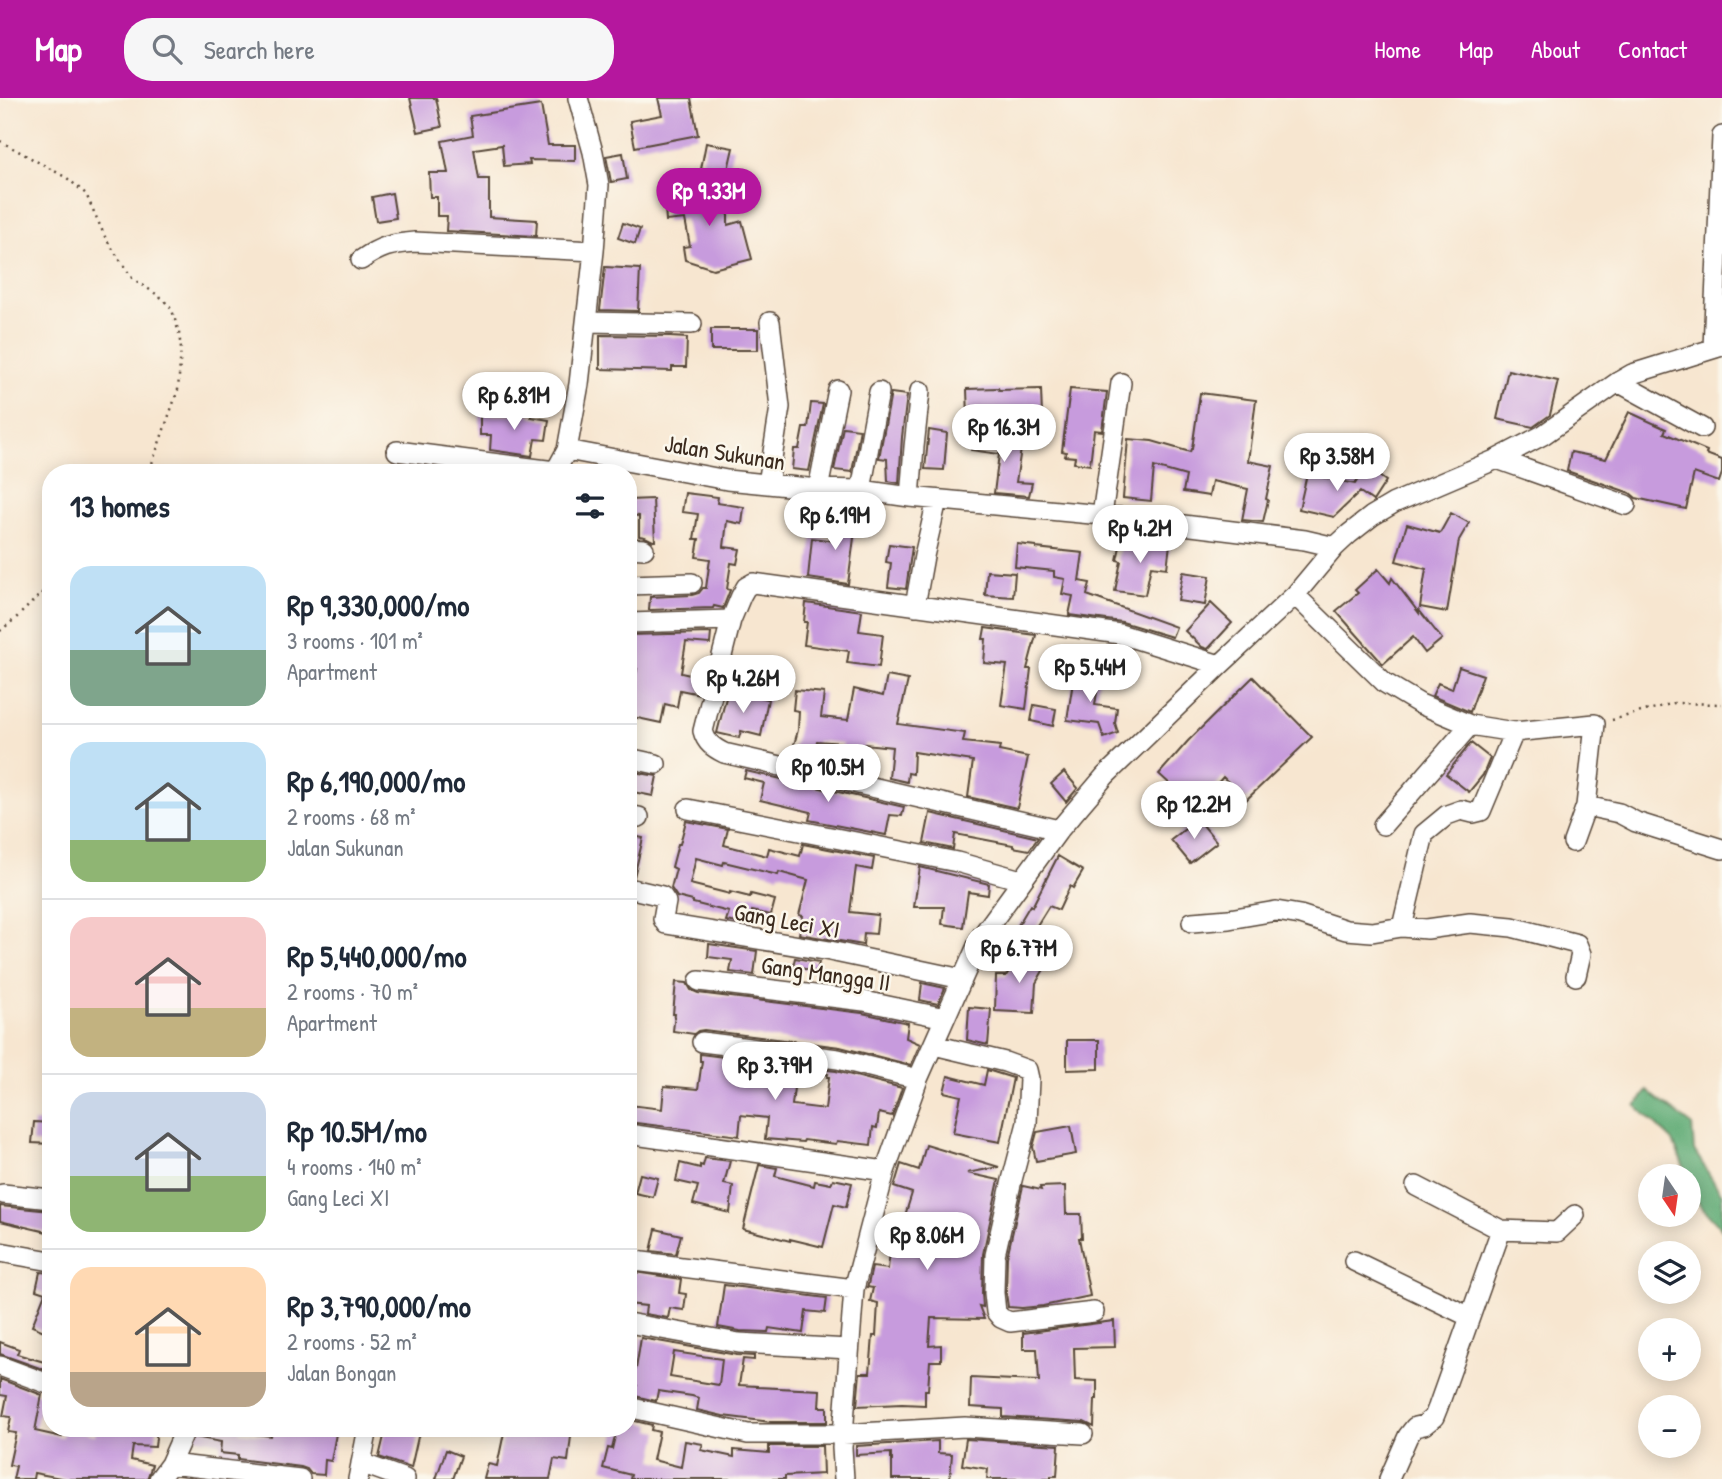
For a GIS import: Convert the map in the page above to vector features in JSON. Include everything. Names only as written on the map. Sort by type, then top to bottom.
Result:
[{"type":"street","points":[[559,464],[566,450],[562,399],[587,322],[598,185],[593,152],[578,98]]},
{"type":"street","points":[[844,1479],[843,1434],[854,1289],[885,1171],[918,1079],[981,937],[1059,830],[1105,776],[1295,595],[1335,547],[1372,516],[1394,503],[1543,435],[1618,382],[1657,365],[1717,347],[1722,136]]},
{"type":"street","points":[[361,260],[376,250],[395,243],[415,242],[594,251]]},
{"type":"street","points":[[587,322],[692,324]]},
{"type":"street","points":[[768,484],[779,407],[770,322]]},
{"type":"street","points":[[1618,382],[1702,428]]},
{"type":"street","points":[[1102,515],[1121,383]]},
{"type":"street","points":[[818,489],[838,390]]},
{"type":"street","points":[[911,497],[920,391]]},
{"type":"street","points":[[862,490],[879,392]]},
{"type":"street","points":[[473,393],[512,393],[562,399]]},
{"type":"street","name":"Jalan Sukunan","points":[[566,450],[727,480],[818,489],[862,490],[937,500],[1102,515],[1305,540],[1335,547]]},
{"type":"street","points":[[397,451],[495,464]]},
{"type":"street","points":[[1497,458],[1626,505]]},
{"type":"street","points":[[915,606],[923,556],[937,500]]},
{"type":"street","points":[[637,585],[692,583]]},
{"type":"street","points":[[1059,830],[724,753],[713,747],[703,731],[731,620],[746,587],[753,583],[1120,634],[1220,664]]},
{"type":"street","points":[[1295,595],[1385,683],[1420,704],[1469,726],[1514,732],[1595,724],[1586,806],[1573,842]]},
{"type":"street","points":[[637,623],[731,620]]},
{"type":"street","points":[[1383,825],[1469,726]]},
{"type":"street","points":[[1402,927],[1424,834],[1447,815],[1461,810],[1473,813],[1481,811],[1514,732]]},
{"type":"street","points":[[637,760],[656,764]]},
{"type":"street","points":[[1586,806],[1619,813],[1636,822],[1722,849]]},
{"type":"street","points":[[688,810],[957,862],[1021,880]]},
{"type":"street","name":"Gang Leci XI","points":[[637,890],[662,896],[666,902],[663,919],[666,924],[830,951],[962,979]]},
{"type":"street","points":[[1192,922],[1276,911],[1300,915],[1346,930],[1372,932],[1402,927],[1427,929],[1470,923],[1513,927],[1577,944],[1581,954],[1576,976]]},
{"type":"street","name":"Gang Mangga II","points":[[699,981],[864,1001],[945,1018]]},
{"type":"street","points":[[702,1042],[838,1059],[918,1079]]},
{"type":"street","points":[[934,1045],[1027,1070],[1027,1123],[995,1255],[996,1312],[1010,1322],[1094,1312]]},
{"type":"street","points":[[637,1135],[885,1171]]},
{"type":"street","points":[[1416,1186],[1501,1230],[1557,1232],[1575,1215]]},
{"type":"street","points":[[3,1194],[42,1198]]},
{"type":"street","points":[[1390,1479],[1408,1436],[1415,1427],[1424,1425],[1434,1417],[1501,1230]]},
{"type":"street","points":[[0,1252],[42,1259]]},
{"type":"street","points":[[637,1261],[854,1289]]},
{"type":"street","points":[[1354,1261],[1470,1317]]},
{"type":"street","points":[[637,1325],[739,1343],[849,1349]]},
{"type":"street","points":[[0,1366],[42,1382]]},
{"type":"street","points":[[637,1409],[748,1434],[843,1434],[965,1427],[1083,1434]]},
{"type":"street","points":[[182,1437],[165,1471],[300,1479]]},
{"type":"street","points":[[366,1437],[360,1471],[405,1479]]},
{"type":"path","points":[[0,141],[67,178],[86,194],[106,239],[132,278],[162,298],[173,310],[181,349],[178,390],[152,464]]},
{"type":"path","points":[[0,631],[42,593]]},
{"type":"path","points":[[1595,724],[1675,703],[1722,704]]},
{"type":"green space","points":[[1647,1091],[1692,1125],[1694,1150],[1722,1195],[1722,1229],[1701,1207],[1701,1164],[1683,1164],[1673,1141],[1636,1106]]},
{"type":"building","points":[[410,98],[436,98],[442,127],[418,132]]},
{"type":"building","points":[[658,98],[691,98],[698,135],[635,147],[630,121],[662,115]]},
{"type":"building","points":[[541,105],[548,145],[575,145],[575,161],[529,160],[530,164],[504,166],[502,145],[474,149],[479,179],[489,179],[489,217],[537,220],[536,236],[446,231],[447,216],[437,216],[437,197],[430,197],[429,173],[448,173],[442,141],[473,135],[470,116]]},
{"type":"building","points":[[706,143],[733,148],[727,174],[701,169]]},
{"type":"building","points":[[623,153],[627,179],[611,182],[606,156]]},
{"type":"building","points":[[724,190],[724,194],[728,194],[728,225],[742,221],[752,259],[713,269],[685,260],[683,247],[690,246],[685,219],[666,221],[664,194]]},
{"type":"building","points":[[392,193],[396,218],[376,221],[372,197]]},
{"type":"building","points":[[623,223],[640,229],[635,244],[618,238]]},
{"type":"building","points":[[605,267],[640,269],[638,311],[600,310]]},
{"type":"building","points":[[711,329],[758,329],[758,350],[711,350]]},
{"type":"building","points":[[600,335],[687,338],[686,367],[672,367],[672,371],[600,369]]},
{"type":"building","points":[[1508,370],[1558,381],[1550,415],[1533,427],[1497,419]]},
{"type":"building","points":[[967,389],[1041,389],[1042,416],[968,417]]},
{"type":"building","points":[[1070,389],[1107,392],[1102,431],[1094,430],[1090,465],[1074,463],[1075,457],[1065,456],[1066,452],[1062,451]]},
{"type":"building","points":[[891,393],[907,395],[899,483],[888,481],[887,459],[879,458]]},
{"type":"building","points":[[1200,393],[1256,400],[1248,461],[1273,466],[1263,522],[1242,520],[1248,489],[1212,481],[1209,496],[1183,492],[1186,476],[1154,467],[1151,501],[1123,498],[1128,439],[1152,441],[1190,452]]},
{"type":"building","points":[[811,403],[823,404],[809,471],[792,469],[794,449],[799,449],[803,428],[808,428]]},
{"type":"building","points":[[1629,412],[1666,429],[1664,433],[1722,460],[1719,482],[1694,473],[1686,509],[1636,498],[1630,493],[1567,471],[1571,452],[1606,459]]},
{"type":"building","points":[[531,414],[531,417],[549,420],[546,440],[535,439],[532,456],[490,450],[491,435],[480,435],[480,415]]},
{"type":"building","points":[[843,427],[860,429],[852,472],[834,470]]},
{"type":"building","points":[[929,430],[947,433],[944,470],[925,469]]},
{"type":"building","points":[[973,436],[1022,442],[1016,482],[1032,483],[1029,496],[994,493],[999,454],[971,450]]},
{"type":"building","points":[[1366,467],[1386,481],[1373,501],[1360,492],[1334,517],[1299,509],[1307,474],[1355,484]]},
{"type":"building","points":[[685,493],[718,497],[717,503],[744,507],[742,524],[727,521],[724,547],[740,549],[737,564],[731,563],[727,589],[730,590],[723,608],[714,606],[649,610],[650,597],[692,595],[706,588],[710,559],[696,557],[699,539],[694,539],[698,514],[682,512]]},
{"type":"building","points":[[653,499],[655,541],[639,536],[637,500]]},
{"type":"building","points":[[844,505],[858,507],[848,584],[808,578],[812,538],[836,541],[836,538],[840,538]]},
{"type":"building","points":[[1451,513],[1469,523],[1459,540],[1447,612],[1420,607],[1426,569],[1396,561],[1407,524],[1440,533]]},
{"type":"building","points":[[1146,541],[1170,544],[1167,568],[1151,566],[1145,595],[1115,591],[1121,561],[1117,560],[1121,542],[1145,547]]},
{"type":"building","points":[[889,544],[912,547],[906,589],[888,587],[891,563],[886,562]]},
{"type":"building","points":[[1017,544],[1083,553],[1079,581],[1090,583],[1087,595],[1176,627],[1172,637],[1122,622],[1069,615],[1073,596],[1062,594],[1065,579],[1054,577],[1054,571],[1015,567]]},
{"type":"building","points":[[1378,569],[1390,583],[1392,578],[1442,639],[1425,653],[1413,637],[1383,664],[1336,611],[1358,593],[1355,590]]},
{"type":"building","points":[[987,571],[1015,573],[1013,597],[985,595]]},
{"type":"building","points":[[1183,572],[1210,576],[1205,605],[1178,601]]},
{"type":"building","points":[[806,603],[862,611],[859,631],[883,634],[879,667],[847,663],[849,651],[804,645]]},
{"type":"building","points":[[1211,603],[1232,623],[1208,649],[1202,647],[1185,631]]},
{"type":"building","points":[[985,628],[1036,635],[1027,669],[1031,669],[1026,709],[1001,705],[1007,665],[984,663]]},
{"type":"building","points":[[711,633],[710,644],[686,642],[681,673],[704,678],[700,694],[680,690],[677,707],[665,704],[661,723],[637,718],[637,635]]},
{"type":"building","points":[[1459,667],[1483,675],[1470,712],[1432,696],[1438,683],[1452,689]]},
{"type":"building","points":[[1075,669],[1100,673],[1095,705],[1117,708],[1115,723],[1118,733],[1104,738],[1099,724],[1067,720]]},
{"type":"building","points":[[887,676],[908,680],[898,724],[965,733],[963,742],[1000,746],[999,751],[1028,757],[1017,808],[968,797],[973,761],[914,752],[913,774],[908,773],[907,782],[889,778],[892,747],[865,744],[861,772],[839,767],[842,743],[817,741],[812,761],[791,756],[798,730],[799,711],[793,710],[795,690],[824,693],[821,717],[848,720],[854,689],[883,696]]},
{"type":"building","points":[[1253,677],[1312,737],[1246,800],[1223,777],[1196,808],[1159,774],[1188,741]]},
{"type":"building","points":[[728,690],[768,699],[761,736],[741,731],[739,738],[717,733]]},
{"type":"building","points":[[1034,705],[1056,709],[1053,726],[1031,721]]},
{"type":"building","points":[[1471,743],[1490,758],[1483,775],[1469,792],[1446,774]]},
{"type":"building","points":[[746,771],[904,807],[902,816],[890,815],[886,835],[809,820],[811,812],[760,800],[764,783],[744,778]]},
{"type":"building","points":[[1064,772],[1078,788],[1066,802],[1051,784]]},
{"type":"building","points":[[637,773],[657,776],[653,796],[637,793]]},
{"type":"building","points":[[930,813],[1038,838],[1029,850],[955,834],[953,849],[924,843]]},
{"type":"building","points":[[1198,819],[1217,842],[1190,863],[1171,840]]},
{"type":"building","points":[[686,821],[728,829],[724,845],[767,856],[769,848],[800,856],[803,844],[874,858],[872,870],[856,867],[850,912],[878,915],[876,934],[864,933],[863,945],[799,934],[803,916],[799,915],[808,880],[779,872],[778,875],[696,858],[690,884],[730,894],[750,897],[751,894],[775,900],[771,915],[752,911],[748,925],[726,921],[729,912],[677,897],[671,888],[676,869],[672,867]]},
{"type":"building","points":[[637,837],[643,838],[637,864]]},
{"type":"building","points":[[1058,856],[1083,871],[1073,888],[1070,886],[1059,910],[1049,906],[1031,935],[1017,927],[1030,905],[1032,907]]},
{"type":"building","points":[[920,867],[989,884],[988,895],[968,892],[963,927],[942,924],[944,907],[914,907]]},
{"type":"building","points":[[709,944],[757,951],[754,975],[730,972],[732,960],[708,957]]},
{"type":"building","points":[[1022,950],[1047,964],[1036,983],[1034,1013],[995,1011],[996,976],[1006,976]]},
{"type":"building","points":[[795,958],[819,962],[817,972],[793,966]]},
{"type":"building","points":[[676,982],[687,983],[691,990],[698,993],[862,1013],[908,1023],[906,1038],[920,1044],[911,1065],[840,1047],[704,1030],[694,1034],[673,1031]]},
{"type":"building","points":[[922,983],[945,988],[938,1004],[920,1000]]},
{"type":"building","points":[[969,1007],[991,1009],[988,1045],[967,1040]]},
{"type":"building","points":[[1067,1040],[1099,1040],[1099,1069],[1067,1070]]},
{"type":"building","points":[[700,1054],[836,1071],[902,1088],[892,1116],[879,1113],[877,1128],[873,1127],[871,1145],[765,1139],[767,1118],[741,1115],[739,1136],[637,1123],[637,1106],[662,1109],[664,1086],[698,1089],[702,1061]],"holes":[[[796,1070],[828,1074],[825,1109],[792,1105]]]},
{"type":"building","points":[[987,1070],[1013,1078],[1000,1142],[953,1133],[961,1096],[944,1092],[948,1076],[984,1085]]},
{"type":"building","points":[[34,1122],[42,1122],[42,1144],[32,1143]]},
{"type":"building","points":[[1071,1126],[1076,1154],[1036,1161],[1033,1147],[1037,1132]]},
{"type":"building","points":[[926,1145],[999,1167],[967,1173],[999,1180],[983,1254],[983,1307],[979,1306],[984,1319],[931,1318],[929,1346],[941,1345],[941,1361],[930,1361],[925,1405],[857,1406],[860,1373],[870,1373],[873,1336],[876,1336],[878,1303],[870,1301],[873,1288],[867,1287],[872,1267],[888,1269],[891,1242],[879,1240],[885,1219],[903,1222],[912,1193],[894,1187],[901,1164],[919,1170]]},
{"type":"building","points":[[705,1158],[730,1161],[724,1184],[733,1186],[730,1213],[693,1204],[698,1186],[676,1181],[680,1163],[700,1168]]},
{"type":"building","points":[[759,1165],[777,1168],[775,1176],[814,1186],[815,1181],[831,1184],[833,1179],[852,1183],[846,1207],[834,1204],[823,1247],[743,1229]]},
{"type":"building","points":[[640,1174],[658,1178],[653,1197],[637,1193]]},
{"type":"building","points":[[1023,1186],[1041,1190],[1040,1187],[1065,1186],[1066,1214],[1081,1214],[1082,1238],[1079,1238],[1090,1296],[1043,1306],[1008,1307],[1007,1257]]},
{"type":"building","points":[[0,1206],[42,1210],[42,1231],[0,1221]]},
{"type":"building","points":[[656,1229],[681,1235],[676,1254],[651,1251]]},
{"type":"building","points":[[40,1272],[42,1272],[42,1292],[36,1290]]},
{"type":"building","points":[[637,1272],[681,1279],[679,1293],[686,1294],[684,1310],[670,1308],[668,1318],[645,1314],[646,1306],[637,1305]]},
{"type":"building","points":[[724,1285],[827,1298],[825,1313],[806,1311],[803,1333],[769,1328],[768,1332],[718,1327]]},
{"type":"building","points":[[42,1301],[42,1330],[32,1326]]},
{"type":"building","points":[[1114,1321],[1115,1347],[1074,1348],[1075,1380],[1097,1381],[1094,1427],[1084,1422],[1003,1417],[1003,1409],[970,1407],[971,1378],[1039,1381],[1037,1349],[1023,1349],[1023,1333]]},
{"type":"building","points":[[641,1338],[754,1356],[754,1360],[743,1359],[739,1385],[820,1390],[819,1407],[827,1407],[827,1422],[771,1422],[723,1416],[697,1410],[699,1398],[658,1391],[656,1401],[637,1396],[637,1363]],"holes":[[[674,1352],[722,1359],[719,1385],[670,1377]]]},
{"type":"building","points":[[0,1342],[19,1349],[17,1354],[42,1361],[42,1369],[0,1354]]},
{"type":"building","points":[[0,1379],[42,1395],[35,1431],[42,1433],[42,1437],[156,1437],[155,1447],[133,1446],[131,1460],[152,1465],[147,1479],[66,1479],[34,1473],[33,1479],[13,1479],[16,1466],[9,1465],[16,1433],[8,1432],[11,1417],[3,1416],[7,1396],[0,1395]]},
{"type":"building","points":[[637,1421],[652,1425],[651,1430],[659,1432],[653,1460],[681,1467],[685,1441],[703,1444],[701,1450],[734,1457],[734,1450],[769,1453],[769,1446],[822,1446],[823,1474],[785,1476],[785,1479],[630,1479],[631,1475],[603,1468],[608,1448],[612,1449],[615,1437],[637,1437]]},
{"type":"building","points":[[195,1437],[335,1437],[331,1461],[325,1460],[324,1475],[311,1474],[301,1467],[238,1459],[238,1455],[220,1453],[221,1442]]},
{"type":"building","points":[[384,1437],[418,1437],[411,1468],[379,1457]]},
{"type":"building","points":[[503,1437],[571,1437],[568,1461],[554,1459],[550,1479],[484,1479],[488,1464],[497,1466]]},
{"type":"building","points":[[966,1439],[1059,1445],[1057,1476],[1051,1476],[1051,1479],[987,1479],[988,1469],[962,1465]]},
{"type":"building","points":[[938,1441],[938,1453],[952,1454],[950,1479],[892,1479],[891,1453],[856,1455],[856,1446]]},
{"type":"building","points":[[446,1450],[461,1456],[453,1479],[436,1479]]}]
